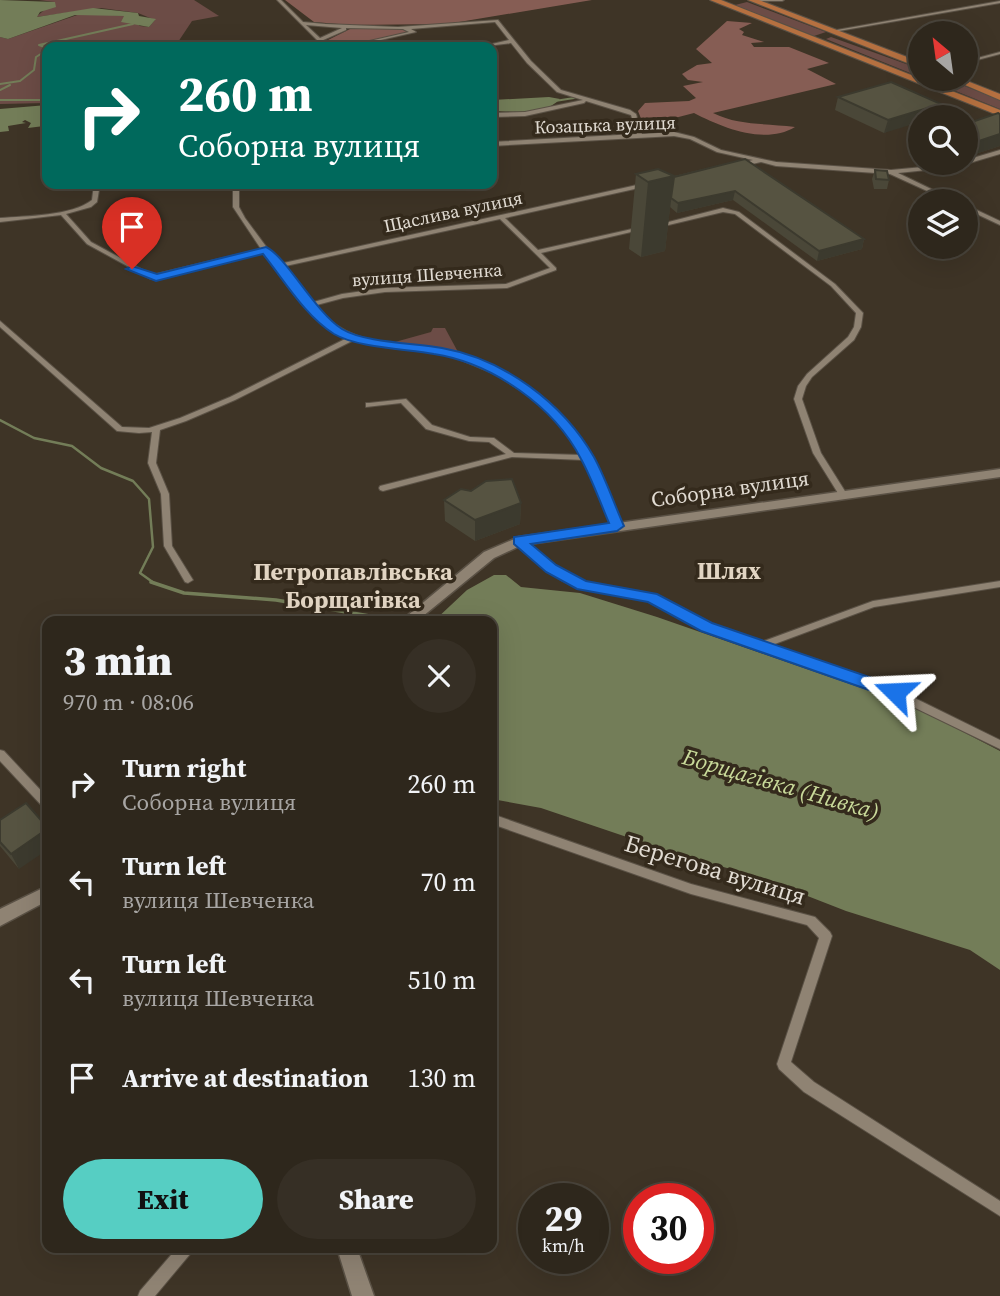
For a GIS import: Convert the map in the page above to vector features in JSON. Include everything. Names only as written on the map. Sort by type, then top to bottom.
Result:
[{"type":"highway","points":[[715,0],[736,3],[742,0]]},
{"type":"highway","points":[[715,0],[1000,113]]},
{"type":"highway","points":[[753,0],[780,3],[832,31],[908,60]]},
{"type":"highway","points":[[832,46],[819,38],[830,34],[854,39]]},
{"type":"highway","points":[[978,88],[1000,97]]},
{"type":"main road","name":"Соборна вулиця","points":[[414,616],[489,555],[519,541],[1000,473]]},
{"type":"main road","points":[[0,918],[42,896]]},
{"type":"main road","points":[[349,1253],[363,1296]]},
{"type":"street","points":[[279,0],[319,40],[355,27]]},
{"type":"street","points":[[832,31],[1000,2]]},
{"type":"street","points":[[301,23],[355,27],[443,26],[496,21],[553,87],[632,114],[640,135]]},
{"type":"street","points":[[368,42],[414,32],[401,26]]},
{"type":"street","points":[[497,44],[513,41]]},
{"type":"street","points":[[978,59],[1000,53]]},
{"type":"street","points":[[497,115],[525,114],[588,100]]},
{"type":"street","name":"Козацька вулиця","points":[[497,144],[640,135],[684,136],[719,151],[759,161],[840,170],[891,172]]},
{"type":"street","points":[[891,172],[968,163],[1000,152]]},
{"type":"street","points":[[734,166],[759,161]]},
{"type":"street","points":[[891,172],[927,189]]},
{"type":"street","name":"Щаслива вулиця","points":[[278,266],[658,183]]},
{"type":"street","points":[[633,188],[640,194]]},
{"type":"street","points":[[0,220],[62,213],[93,203],[96,189]]},
{"type":"street","points":[[236,189],[236,207],[278,266],[332,327],[354,337],[445,352],[484,363],[552,412],[579,441],[617,526]]},
{"type":"street","points":[[538,252],[723,210],[737,213],[833,285],[860,313],[860,326],[844,346],[806,382],[799,391],[798,399],[817,453],[844,496]]},
{"type":"street","points":[[62,213],[89,243],[150,277],[266,250]]},
{"type":"street","points":[[978,213],[1000,223]]},
{"type":"street","points":[[664,215],[673,222]]},
{"type":"street","name":"вулиця Шевченка","points":[[310,305],[384,290],[507,286],[554,269],[500,216]]},
{"type":"street","points":[[0,323],[120,429],[156,429],[231,398],[354,337]]},
{"type":"street","points":[[369,405],[395,399],[403,401],[429,427],[469,439],[491,440],[512,455]]},
{"type":"street","points":[[156,429],[152,463],[165,494],[168,546],[188,580]]},
{"type":"street","points":[[383,488],[512,455],[588,458]]},
{"type":"street","points":[[519,541],[564,578],[582,585],[652,597],[706,627],[878,685],[1000,746]]},
{"type":"street","points":[[760,646],[873,604],[1000,584]]},
{"type":"street","points":[[0,754],[42,799]]},
{"type":"street","name":"Берегова вулиця","points":[[497,821],[691,889],[811,921],[825,936],[784,1064],[808,1087],[1000,1209]]},
{"type":"street","points":[[145,1296],[182,1253]]},
{"type":"shaded area","points":[[39,0],[194,0],[219,16],[192,21],[178,42],[42,42],[42,103],[0,104],[0,37],[8,39],[83,13],[126,16],[140,26],[149,27],[155,20],[138,13],[101,8],[36,17],[54,2]]},
{"type":"shaded area","points":[[285,0],[592,0],[447,24],[350,25],[314,22]]},
{"type":"shaded area","points":[[747,2],[826,32],[814,36],[735,5]]},
{"type":"shaded area","points":[[727,21],[752,23],[739,29],[744,32],[742,35],[764,42],[751,43],[754,47],[789,47],[829,63],[807,69],[836,84],[713,113],[743,122],[795,127],[771,135],[731,129],[694,113],[644,126],[638,111],[645,103],[689,101],[696,98],[683,86],[703,82],[688,80],[682,74],[697,65],[712,63],[696,49]]},
{"type":"shaded area","points":[[401,28],[413,32],[367,42],[328,40],[350,29]]},
{"type":"shaded area","points":[[831,37],[908,65],[908,72],[826,39]]},
{"type":"shaded area","points":[[956,91],[977,91],[1000,100],[1000,109]]},
{"type":"shaded area","points":[[433,328],[445,328],[458,352],[395,342],[431,332]]},
{"type":"water","points":[[0,0],[55,2],[56,7],[40,12],[37,17],[93,8],[138,13],[139,16],[156,19],[149,27],[121,22],[124,16],[75,15],[8,39],[0,37]]},
{"type":"water","points":[[549,97],[560,99],[546,108],[518,112],[497,111],[497,100]]},
{"type":"water","points":[[42,105],[42,126],[28,128],[31,123],[25,120],[22,122],[26,123],[8,126],[9,131],[0,132],[0,109]]},
{"type":"water","points":[[494,575],[506,575],[521,587],[580,593],[657,617],[917,708],[1000,751],[1000,970],[970,950],[846,911],[756,876],[680,855],[541,808],[497,800],[497,616],[439,616],[467,590]]},
{"type":"building","points":[[891,82],[941,104],[908,105],[908,114],[888,120],[838,97]]},
{"type":"building","points":[[1000,114],[1000,134],[978,141],[978,120]]},
{"type":"building","points":[[745,159],[864,239],[819,251],[735,191],[678,203],[671,198],[674,177]]},
{"type":"building","points":[[658,169],[674,176],[648,182],[636,174]]},
{"type":"building","points":[[875,170],[887,171],[889,180],[876,179]]},
{"type":"building","points":[[512,479],[521,503],[475,520],[444,500],[461,489],[471,491],[486,481]]},
{"type":"building","points":[[26,803],[42,821],[42,832],[11,854],[0,842],[0,820]]},
{"type":"waterway","name":"Борщагівка (Нивка)","points":[[52,42],[133,24]]},
{"type":"waterway","name":"Борщагівка (Нивка)","points":[[42,44],[39,45],[42,46]]},
{"type":"waterway","name":"Борщагівка (Нивка)","points":[[0,84],[20,81],[34,70],[36,57],[42,53]]},
{"type":"waterway","points":[[0,90],[10,85]]},
{"type":"waterway","points":[[555,101],[574,98]]},
{"type":"waterway","points":[[0,100],[42,100]]},
{"type":"waterway","name":"Борщагівка (Нивка)","points":[[0,420],[34,438],[72,446],[101,468],[133,481],[149,499],[153,547],[140,573],[154,583]]},
{"type":"waterway","name":"Борщагівка (Нивка)","points":[[154,583],[184,593],[276,600],[370,616]]},
{"type":"district","name":"Шлях","points":[[729,571]]},
{"type":"district","name":"Петропавлівська Борщагівка","points":[[353,586]]},
{"type":"route","points":[[132,269],[156,278],[266,250],[310,305],[338,331],[354,337],[445,352],[484,363],[552,412],[579,441],[617,526],[519,541],[551,569],[582,585],[652,597],[706,627],[895,692]]}]
